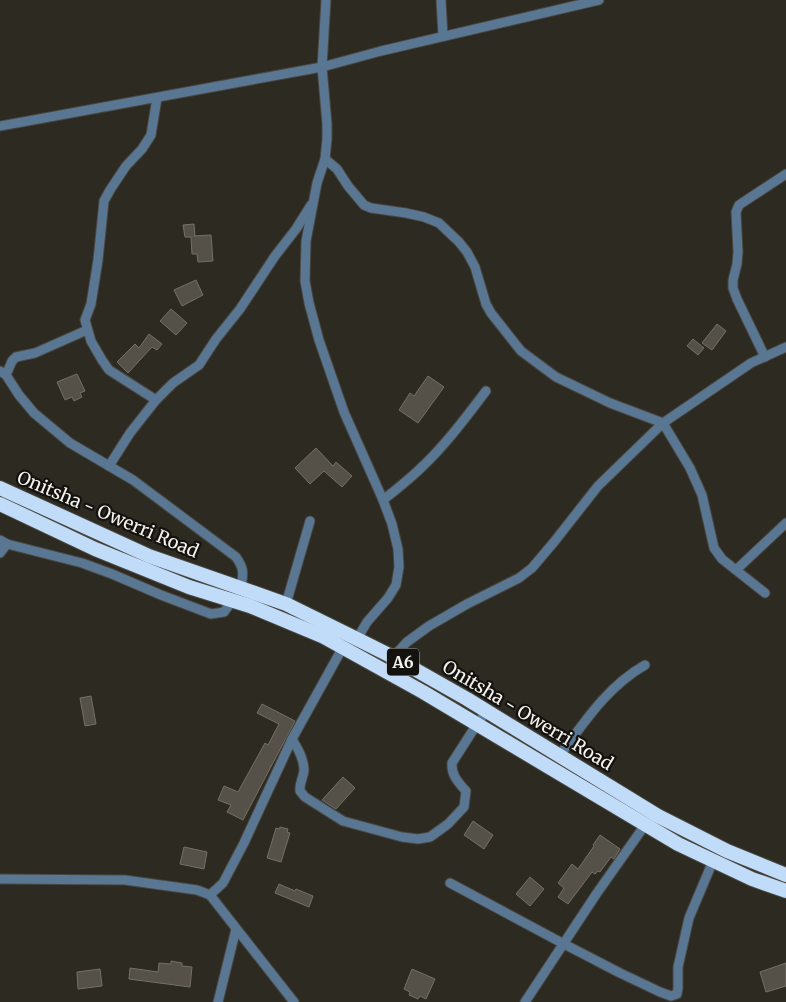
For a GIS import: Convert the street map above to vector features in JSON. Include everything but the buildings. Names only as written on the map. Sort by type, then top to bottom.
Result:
[{"type":"highway","name":"Onitsha - Owerri Road","points":[[0,488],[149,556],[286,604],[358,639],[487,711],[658,816],[727,851],[786,876]]},
{"type":"highway","name":"Onitsha - Owerri Road","points":[[0,504],[95,549],[190,587],[250,606],[322,636],[477,724],[678,844],[752,879],[786,891]]},
{"type":"street","points":[[326,0],[322,67],[327,139],[325,159],[317,183],[306,241],[305,282],[319,340],[344,412],[392,524],[398,548],[399,567],[396,585],[388,598],[367,622],[358,639]]},
{"type":"street","points":[[441,0],[443,36]]},
{"type":"street","points":[[0,126],[322,67],[443,36],[599,0]]},
{"type":"street","points":[[156,400],[109,370],[91,341],[85,320],[91,304],[104,202],[126,166],[142,149],[151,135],[158,98]]},
{"type":"street","points":[[325,159],[337,169],[364,206],[424,217],[439,224],[459,242],[475,267],[486,304],[491,313],[521,351],[556,376],[610,403],[663,423],[690,468],[702,495],[714,548],[722,559],[766,593]]},
{"type":"street","points":[[765,357],[733,288],[738,252],[736,212],[740,204],[786,174]]},
{"type":"street","points":[[109,466],[130,433],[156,400],[173,383],[199,365],[296,229],[313,202]]},
{"type":"street","points":[[87,330],[35,353],[16,357],[3,373],[34,413],[70,443],[133,480],[236,557],[242,565],[241,588]]},
{"type":"street","points":[[393,657],[407,642],[429,626],[467,604],[520,578],[532,568],[598,486],[663,423],[751,363],[786,347]]},
{"type":"street","points":[[382,500],[402,486],[425,465],[486,392]]},
{"type":"street","points":[[286,604],[310,521]]},
{"type":"street","points":[[736,570],[786,523]]},
{"type":"street","points":[[0,553],[3,542],[89,566],[161,596],[211,614],[224,612],[232,601]]},
{"type":"street","points":[[210,895],[223,882],[244,843],[292,739],[343,647]]},
{"type":"street","points":[[560,755],[590,715],[614,688],[630,674],[645,665]]},
{"type":"street","points":[[292,739],[301,753],[304,770],[300,791],[304,797],[343,821],[402,837],[418,839],[430,837],[448,824],[464,807],[466,791],[457,780],[452,770],[452,763],[487,711]]},
{"type":"street","points":[[525,1002],[645,825]]},
{"type":"street","points":[[450,883],[564,944],[671,996],[677,994],[678,967],[689,918],[713,861]]},
{"type":"street","points":[[0,879],[125,880],[198,890],[210,895],[294,1002]]},
{"type":"street","points":[[218,1002],[236,929]]}]
